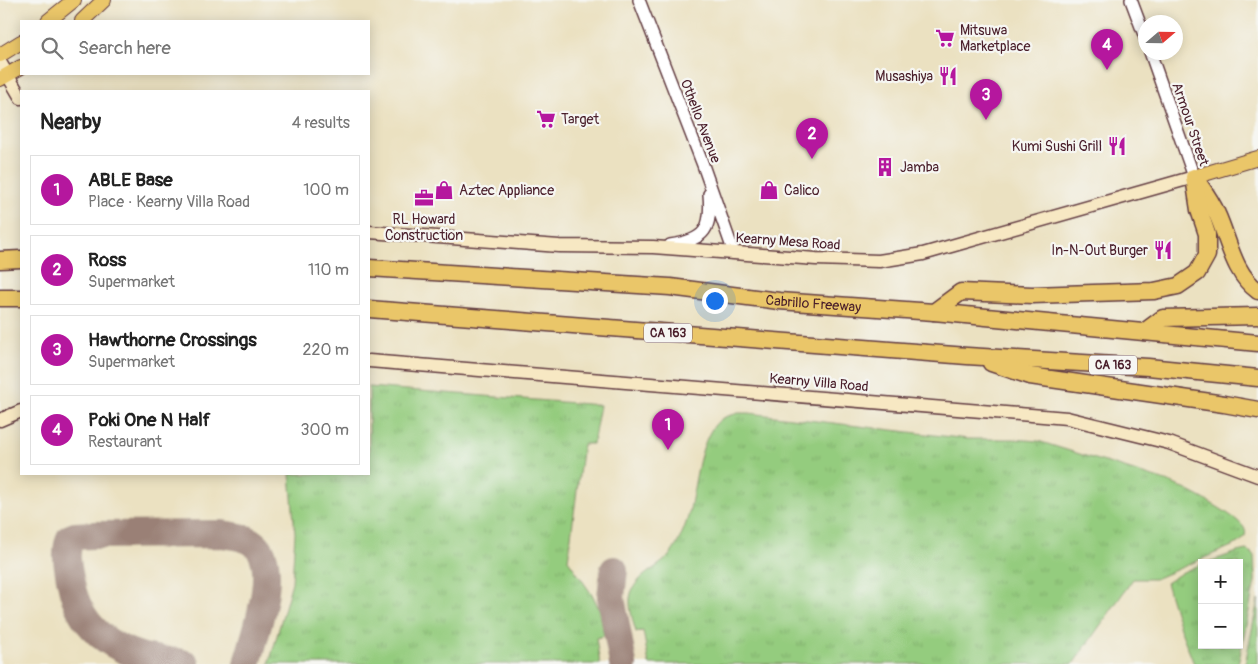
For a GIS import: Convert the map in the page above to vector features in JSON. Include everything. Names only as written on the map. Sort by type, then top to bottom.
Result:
[{"type":"highway","points":[[1194,177],[1217,213],[1234,259],[1241,272],[1258,291]]},
{"type":"highway","points":[[934,312],[961,292],[1041,295],[1154,291],[1178,286],[1196,273],[1207,255],[1207,234],[1199,210],[1194,177]]},
{"type":"highway","points":[[0,260],[20,259]]},
{"type":"highway","name":"Cabrillo Freeway","points":[[370,268],[670,287],[779,301],[934,312],[1258,343]]},
{"type":"highway","points":[[0,298],[20,298]]},
{"type":"highway","name":"CA 163","points":[[370,309],[967,356],[1148,367],[1258,378]]},
{"type":"highway","points":[[1144,332],[1163,318],[1258,316]]},
{"type":"highway","points":[[967,356],[1030,376],[1258,410]]},
{"type":"highway","points":[[1224,404],[1258,406]]},
{"type":"main road","points":[[49,20],[74,0]]},
{"type":"main road","points":[[83,20],[104,0]]},
{"type":"main road","points":[[0,55],[20,43]]},
{"type":"main road","points":[[0,62],[4,77],[20,97]]},
{"type":"main road","points":[[4,77],[20,68]]},
{"type":"main road","points":[[1194,177],[1258,158]]},
{"type":"main road","name":"Kearny Mesa Road","points":[[370,232],[559,246],[654,247],[816,259],[879,261],[923,254],[1194,177]]},
{"type":"main road","name":"Kearny Villa Road","points":[[370,361],[1067,418],[1169,443],[1258,476]]},
{"type":"main road","points":[[0,420],[20,412]]},
{"type":"street","name":"Othello Avenue","points":[[639,0],[734,253]]},
{"type":"street","points":[[1131,0],[1138,19]]},
{"type":"street","name":"Armour Street","points":[[1153,60],[1194,177]]},
{"type":"street","points":[[654,247],[688,242],[698,238],[705,229],[710,220],[710,207],[704,170]]},
{"type":"green space","points":[[370,387],[600,405],[593,444],[583,444],[568,560],[593,596],[600,611],[604,636],[596,638],[600,664],[269,664],[292,582],[295,533],[290,475],[370,475]]},
{"type":"green space","points":[[738,413],[749,413],[968,439],[1038,441],[1176,485],[1223,510],[1241,524],[1245,534],[1239,543],[1155,579],[1133,579],[1073,664],[649,664],[643,631],[636,632],[631,611],[630,598],[632,591],[640,579],[663,562],[676,546],[689,512],[701,454],[706,440],[720,420]]},
{"type":"green space","points":[[1246,550],[1254,556],[1255,581],[1243,640],[1243,559],[1217,559]]},
{"type":"green space","points":[[1198,566],[1198,649],[1241,649],[1238,664],[1194,664],[1181,631],[1166,583],[1183,572]]},
{"type":"green space","points":[[1258,600],[1258,664],[1245,664]]},
{"type":"taxiway","points":[[186,664],[134,654],[108,641],[88,623],[75,598],[71,583],[67,555],[70,538],[92,535],[222,534],[251,541],[262,554],[266,568],[266,584],[259,620],[247,664]]},
{"type":"taxiway","points":[[614,570],[611,597],[623,664]]},
{"type":"place","name":"Mitsuwa Marketplace","points":[[945,38]]},
{"type":"place","name":"Poki One N Half","points":[[1107,70]]},
{"type":"place","name":"Musashiya","points":[[948,76]]},
{"type":"place","name":"Target","points":[[546,119]]},
{"type":"place","name":"Hawthorne Crossings","points":[[986,120]]},
{"type":"place","name":"Kumi Sushi Grill","points":[[1117,146]]},
{"type":"place","name":"Ross","points":[[812,159]]},
{"type":"place","name":"Jamba","points":[[885,167]]},
{"type":"place","name":"Aztec Appliance","points":[[444,190]]},
{"type":"place","name":"Calico","points":[[769,190]]},
{"type":"place","name":"RL Howard Construction","points":[[424,198]]},
{"type":"place","name":"In-N-Out Burger","points":[[1163,250]]},
{"type":"place","name":"ABLE Base","points":[[668,450]]}]
